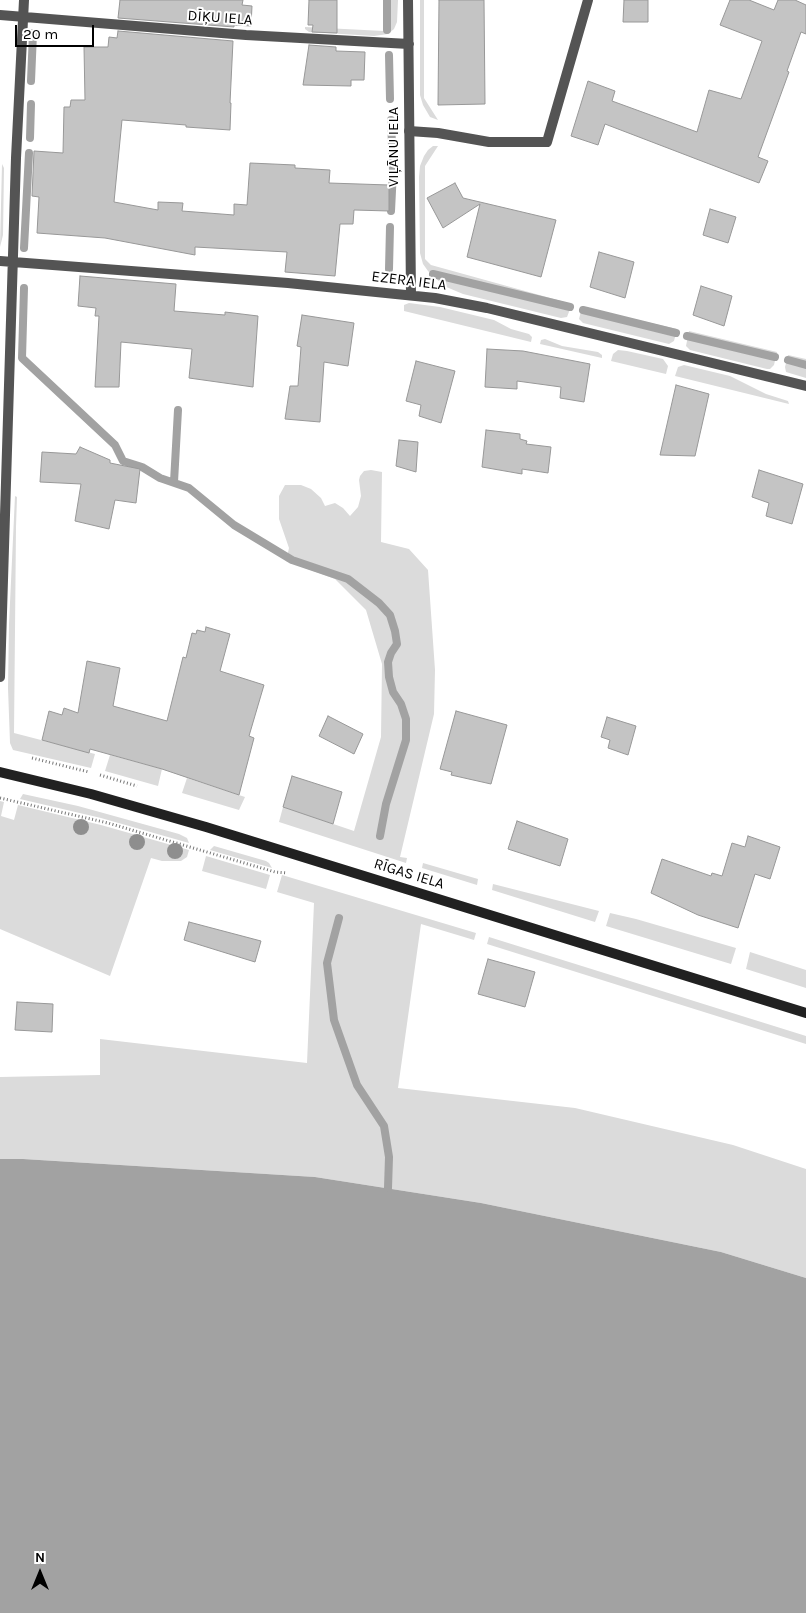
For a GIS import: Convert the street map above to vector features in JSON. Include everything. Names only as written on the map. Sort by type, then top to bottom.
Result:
[{"type":"main road","name":"RĪGAS IELA","points":[[0,772],[91,794],[197,824],[806,1013]]},
{"type":"street","points":[[0,678],[13,261],[24,0]]},
{"type":"street","name":"VIĻĀNU IELA","points":[[408,0],[410,295]]},
{"type":"street","points":[[409,131],[438,133],[490,142],[547,142],[588,0]]},
{"type":"street","name":"DĪĶU IELA","points":[[0,16],[246,35],[409,44]]},
{"type":"street","name":"EZERA IELA","points":[[0,261],[288,283],[410,295],[487,308],[806,386]]},
{"type":"shaded area","points":[[385,0],[398,0],[397,22],[394,29],[388,34],[374,36],[309,32],[305,29],[305,27],[384,31]]},
{"type":"shaded area","points":[[420,0],[424,0],[424,98],[438,120],[430,117],[420,95]]},
{"type":"shaded area","points":[[433,146],[438,146],[425,166],[425,259],[431,265],[572,304],[567,317],[561,318],[463,294],[444,286],[428,271],[423,264],[420,253],[419,177],[420,166],[424,156]]},
{"type":"shaded area","points":[[2,164],[4,168],[3,235],[0,247]]},
{"type":"shaded area","points":[[409,303],[440,307],[494,320],[511,329],[529,334],[532,337],[531,342],[404,311],[404,305]]},
{"type":"shaded area","points":[[582,307],[677,329],[674,341],[669,344],[583,323],[579,319]]},
{"type":"shaded area","points":[[689,331],[777,352],[774,365],[767,369],[690,350],[686,346]]},
{"type":"shaded area","points":[[545,339],[562,346],[598,352],[602,355],[602,358],[540,344],[541,340]]},
{"type":"shaded area","points":[[618,350],[663,359],[668,366],[666,374],[611,361],[613,354]]},
{"type":"shaded area","points":[[788,355],[806,359],[806,378],[786,372],[785,367]]},
{"type":"shaded area","points":[[684,365],[730,376],[766,394],[788,401],[789,404],[675,376],[678,367]]},
{"type":"shaded area","points":[[364,471],[382,472],[381,542],[409,549],[428,570],[435,670],[434,714],[400,857],[407,858],[406,863],[279,822],[283,807],[354,831],[381,737],[382,664],[366,610],[335,579],[286,561],[289,548],[279,519],[279,496],[285,485],[301,485],[311,489],[321,498],[325,506],[335,503],[350,516],[358,507],[361,496],[360,476]]},
{"type":"shaded area","points":[[15,496],[17,497],[14,733],[95,754],[91,768],[13,750],[10,743],[8,688],[9,624]]},
{"type":"shaded area","points":[[110,755],[162,769],[158,786],[105,771]]},
{"type":"shaded area","points":[[187,778],[245,797],[239,810],[182,793]]},
{"type":"shaded area","points":[[23,794],[78,806],[179,834],[187,838],[189,843],[101,818],[20,799]]},
{"type":"shaded area","points":[[0,801],[4,802],[1,816],[14,820],[18,805],[101,825],[189,850],[187,857],[181,861],[162,861],[151,858],[110,976],[0,929]]},
{"type":"shaded area","points":[[214,846],[266,861],[272,868],[210,850]]},
{"type":"shaded area","points":[[206,856],[270,875],[266,889],[202,871]]},
{"type":"shaded area","points":[[423,863],[478,879],[477,885],[422,868]]},
{"type":"shaded area","points":[[282,875],[476,933],[474,940],[421,924],[398,1088],[575,1108],[733,1145],[806,1169],[806,1278],[721,1252],[481,1203],[315,1177],[0,1159],[0,1077],[100,1075],[100,1039],[307,1063],[314,903],[277,892]]},
{"type":"shaded area","points":[[493,884],[599,911],[595,922],[492,890]]},
{"type":"shaded area","points":[[610,913],[736,948],[731,964],[606,926]]},
{"type":"shaded area","points":[[489,937],[806,1036],[806,1044],[487,944]]},
{"type":"shaded area","points":[[750,952],[806,970],[806,988],[746,969]]},
{"type":"shaded area","points":[[0,1159],[315,1177],[481,1203],[721,1252],[806,1278],[806,1613],[0,1613]]},
{"type":"building","points":[[120,0],[243,0],[242,5],[252,6],[251,26],[234,25],[234,27],[118,18]]},
{"type":"building","points":[[309,0],[337,0],[337,33],[312,32],[313,25],[308,25]]},
{"type":"building","points":[[439,0],[484,0],[485,104],[438,105]]},
{"type":"building","points":[[624,0],[648,0],[648,22],[623,22]]},
{"type":"building","points":[[730,0],[749,0],[774,10],[778,0],[795,0],[806,5],[806,34],[801,32],[787,71],[789,72],[758,157],[768,161],[759,183],[605,124],[598,145],[571,136],[588,81],[615,91],[612,101],[697,132],[709,90],[741,99],[762,41],[720,25]]},
{"type":"building","points":[[118,31],[233,41],[230,130],[122,120],[114,202],[158,210],[158,202],[183,203],[182,211],[234,215],[234,204],[247,205],[250,163],[295,165],[295,168],[330,170],[329,183],[389,185],[389,211],[354,210],[353,224],[340,224],[335,276],[285,272],[287,252],[195,247],[195,255],[105,238],[37,233],[39,197],[32,196],[34,151],[63,153],[64,107],[70,107],[71,100],[85,100],[84,47],[108,47],[109,37],[117,38]]},
{"type":"building","points":[[309,45],[336,47],[336,51],[365,52],[364,80],[351,80],[351,86],[303,85]]},
{"type":"building","points":[[455,183],[463,198],[556,220],[541,277],[467,257],[480,204],[443,228],[427,198]]},
{"type":"building","points":[[710,209],[736,217],[728,243],[703,235]]},
{"type":"building","points":[[599,252],[634,262],[625,298],[590,287]]},
{"type":"building","points":[[80,276],[176,284],[174,311],[225,315],[225,312],[258,316],[253,387],[189,378],[192,349],[121,342],[119,387],[95,387],[99,316],[95,316],[96,308],[78,306]]},
{"type":"building","points":[[701,286],[732,296],[724,326],[693,315]]},
{"type":"building","points":[[302,315],[354,323],[348,366],[324,362],[320,422],[285,419],[290,386],[298,386],[301,347],[297,346]]},
{"type":"building","points":[[487,349],[523,351],[590,364],[584,402],[560,398],[561,387],[517,381],[517,389],[485,387]]},
{"type":"building","points":[[416,361],[455,371],[441,423],[419,416],[421,405],[406,401]]},
{"type":"building","points":[[676,385],[709,394],[695,456],[660,455]]},
{"type":"building","points":[[486,430],[520,434],[520,439],[527,441],[526,444],[551,447],[548,473],[522,469],[522,474],[482,467]]},
{"type":"building","points":[[399,440],[418,442],[416,472],[396,466]]},
{"type":"building","points":[[80,447],[110,460],[110,463],[140,469],[136,503],[115,500],[109,529],[75,521],[81,484],[40,482],[42,452],[76,454]]},
{"type":"building","points":[[759,470],[803,484],[792,524],[766,516],[769,503],[752,497]]},
{"type":"building","points":[[206,627],[230,634],[220,671],[264,685],[249,736],[254,738],[239,795],[162,769],[90,749],[89,753],[42,740],[49,711],[62,715],[64,708],[78,713],[87,661],[120,668],[113,706],[167,721],[183,657],[186,658],[192,633],[196,634],[197,630],[205,632]]},
{"type":"building","points":[[456,711],[507,725],[491,784],[451,775],[452,772],[440,769]]},
{"type":"building","points":[[328,716],[363,734],[354,754],[319,736]]},
{"type":"building","points":[[607,717],[636,726],[628,755],[608,748],[610,740],[601,737]]},
{"type":"building","points":[[292,776],[342,792],[333,824],[283,807]]},
{"type":"building","points":[[517,821],[568,839],[560,866],[508,849]]},
{"type":"building","points":[[748,836],[780,847],[770,879],[755,874],[738,928],[698,915],[651,893],[662,859],[711,876],[712,873],[722,876],[732,843],[745,847]]},
{"type":"building","points":[[189,922],[261,941],[255,962],[184,940]]},
{"type":"building","points":[[488,959],[535,972],[525,1007],[478,994]]},
{"type":"building","points":[[17,1002],[53,1004],[52,1032],[15,1030]]},
{"type":"waterway","points":[[387,0],[387,30]]},
{"type":"waterway","points":[[31,81],[33,33]]},
{"type":"waterway","points":[[389,55],[390,99]]},
{"type":"waterway","points":[[30,138],[31,104]]},
{"type":"waterway","points":[[391,120],[393,170],[391,211]]},
{"type":"waterway","points":[[24,248],[29,153]]},
{"type":"waterway","points":[[389,269],[390,227]]},
{"type":"waterway","points":[[433,274],[570,307]]},
{"type":"waterway","points":[[24,288],[22,358],[115,445],[123,461],[142,467],[160,478],[189,488],[234,525],[292,560],[348,579],[379,603],[390,615],[397,644],[388,662],[389,677],[393,692],[401,704],[406,719],[406,740],[386,804],[380,836]]},
{"type":"waterway","points":[[583,310],[676,333]]},
{"type":"waterway","points":[[687,336],[775,357]]},
{"type":"waterway","points":[[788,360],[806,365]]},
{"type":"waterway","points":[[174,482],[178,410]]},
{"type":"waterway","points":[[339,918],[327,963],[334,1020],[357,1085],[384,1126],[389,1157],[388,1188]]}]
